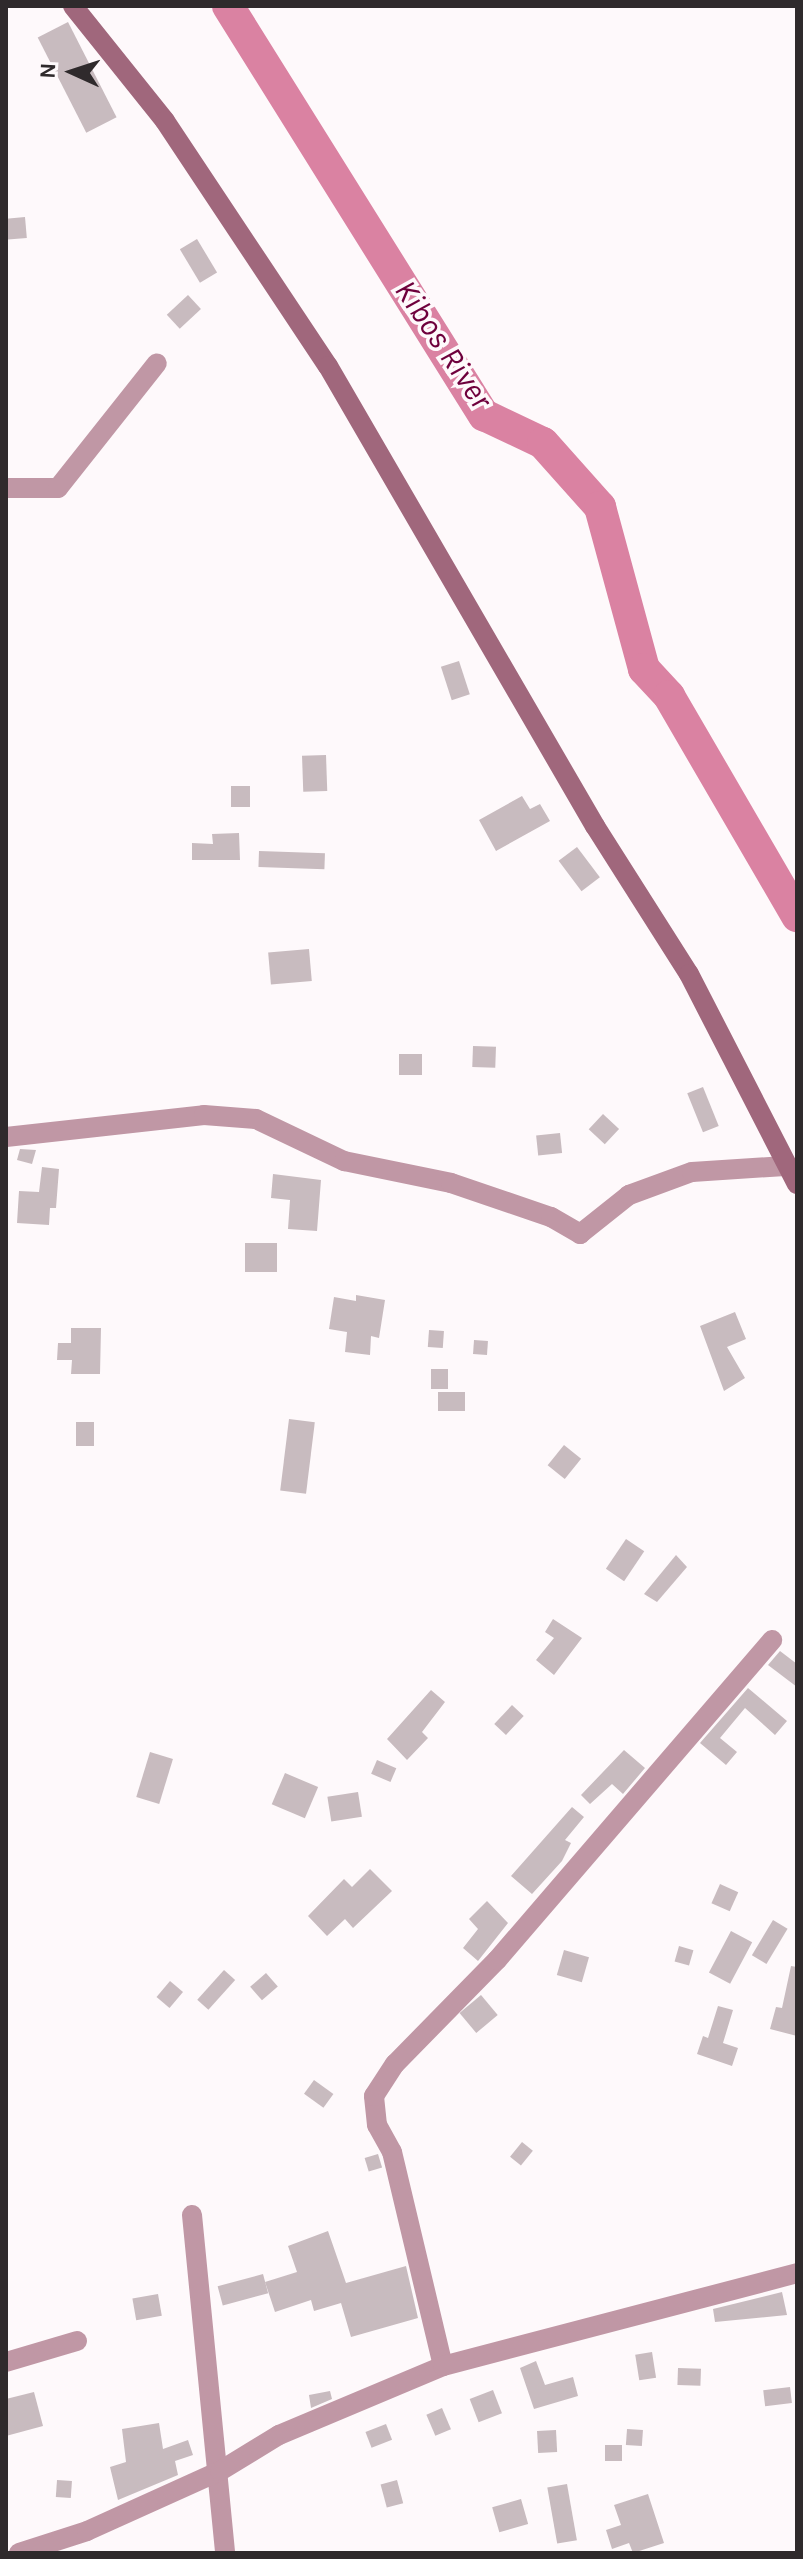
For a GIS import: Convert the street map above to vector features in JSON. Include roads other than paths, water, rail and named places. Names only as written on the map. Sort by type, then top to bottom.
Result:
[{"type":"main road","points":[[73,6],[165,121],[328,366],[595,826],[689,974],[785,1166],[797,1184]]},
{"type":"street","points":[[6,488],[58,488],[157,363]]},
{"type":"street","points":[[6,1137],[204,1115],[256,1119],[344,1161],[451,1183],[551,1217],[580,1234],[629,1195],[692,1172],[785,1166]]},
{"type":"street","points":[[443,2366],[392,2152],[377,2125],[374,2096],[395,2064],[497,1960],[772,1640]]},
{"type":"street","points":[[192,2215],[220,2471],[225,2553]]},
{"type":"street","points":[[19,2553],[87,2531],[220,2471],[279,2435],[443,2366],[797,2273]]},
{"type":"street","points":[[6,2362],[77,2341]]},
{"type":"waterway","name":"Kibos River","points":[[228,6],[484,415],[543,443],[600,507],[644,669],[669,696],[797,916]]}]
